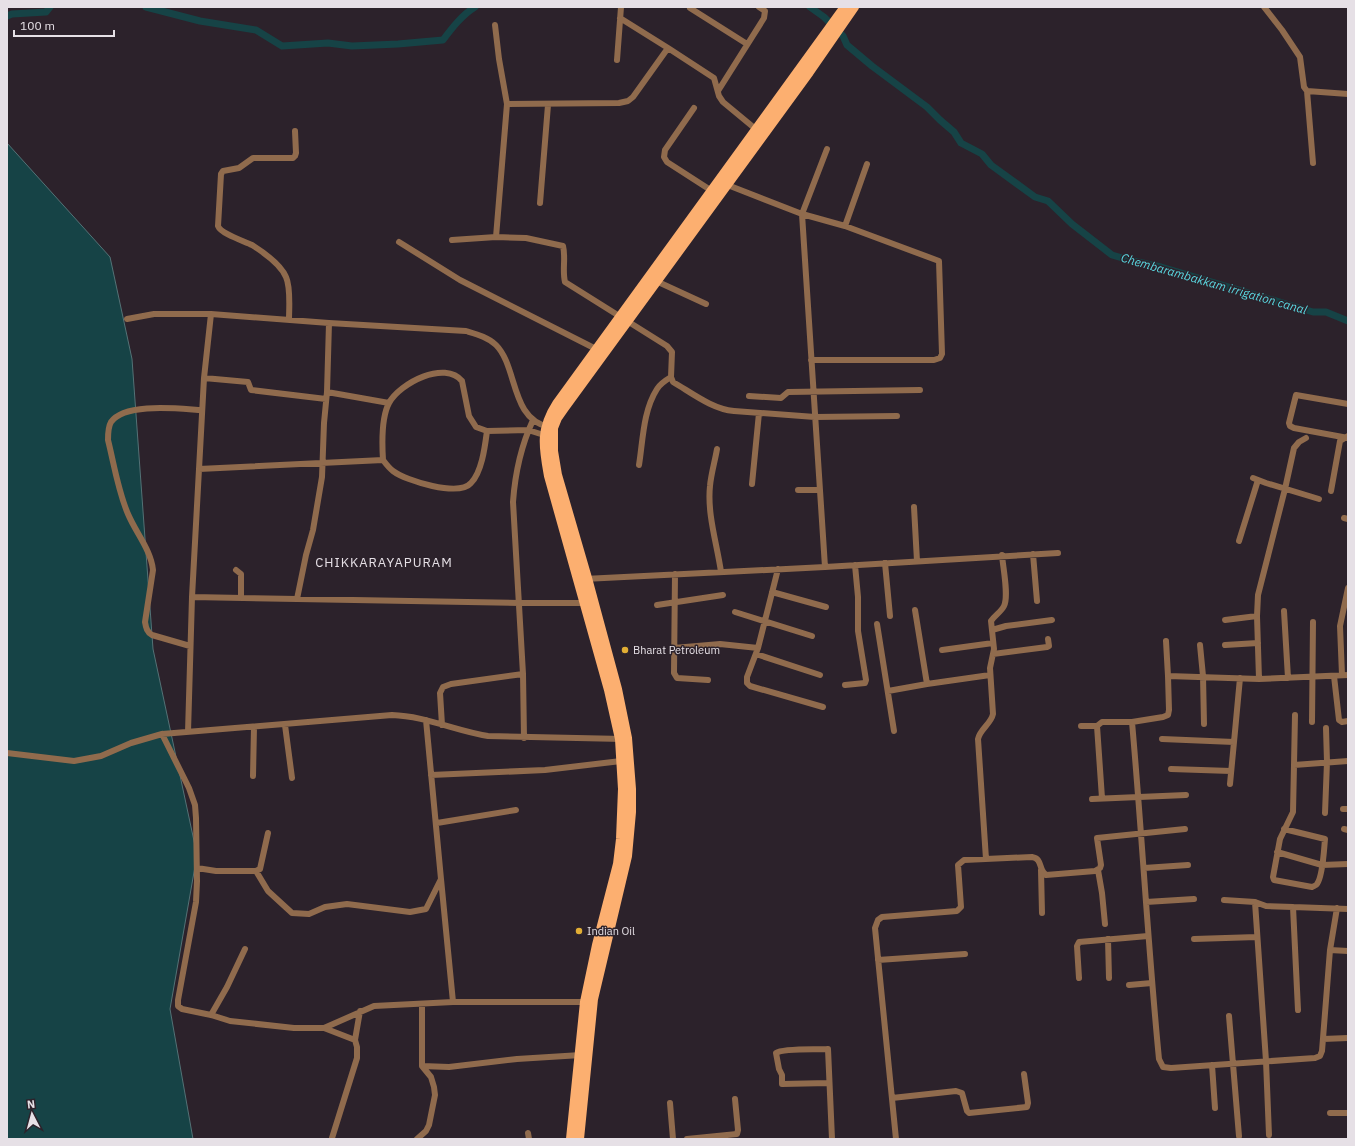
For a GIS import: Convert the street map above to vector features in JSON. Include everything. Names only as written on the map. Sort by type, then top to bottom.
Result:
[{"type":"main road","points":[[624,319],[656,281],[723,183],[848,8]]},
{"type":"main road","points":[[571,1139],[583,1055],[591,972],[618,864],[623,812],[621,761],[624,739],[617,689],[549,476],[545,452],[549,432],[550,415],[624,319],[712,191],[723,183]]},
{"type":"main road","points":[[583,579],[585,603],[624,739],[630,766],[631,812],[627,856],[605,946],[589,1002]]},
{"type":"main road","points":[[579,1139],[583,1055]]},
{"type":"street","points":[[617,60],[621,7]]},
{"type":"street","points":[[718,91],[764,18],[764,11],[759,7]]},
{"type":"street","points":[[1264,7],[1300,57],[1304,87],[1308,91],[1313,163]]},
{"type":"street","points":[[690,8],[748,44]]},
{"type":"street","points":[[620,18],[714,78],[723,102],[759,132]]},
{"type":"street","points":[[495,25],[507,104],[496,237]]},
{"type":"street","points":[[507,104],[548,105],[619,103],[628,101],[633,97],[668,48]]},
{"type":"street","points":[[1308,91],[1348,94]]},
{"type":"street","points":[[540,204],[548,105]]},
{"type":"street","points":[[694,108],[664,150],[664,158],[666,162],[712,191]]},
{"type":"street","points":[[289,320],[288,284],[284,272],[270,258],[252,245],[222,231],[218,226],[221,174],[223,171],[239,168],[253,158],[292,158],[296,153],[295,131]]},
{"type":"street","points":[[825,567],[802,214],[827,149]]},
{"type":"street","points":[[846,226],[867,164]]},
{"type":"street","points":[[723,183],[802,214],[846,226],[939,261],[942,354],[940,358],[934,360],[811,360]]},
{"type":"street","points":[[452,240],[496,237],[526,238],[563,246],[565,282],[667,346],[672,352],[671,377],[674,382],[715,407],[725,410],[815,417],[897,416]]},
{"type":"street","points":[[400,242],[460,280],[600,351]]},
{"type":"street","points":[[656,281],[706,304]]},
{"type":"street","points":[[127,319],[154,314],[211,314],[466,331],[482,336],[495,344],[502,353],[520,402],[533,420],[549,432]]},
{"type":"street","points":[[188,732],[192,596],[202,410],[211,314]]},
{"type":"street","points":[[297,599],[306,555],[315,523],[322,477],[329,323]]},
{"type":"street","points":[[487,431],[484,450],[472,483],[460,489],[426,484],[409,479],[394,472],[383,460],[382,435],[389,403],[402,388],[414,380],[428,375],[452,374],[459,377],[462,381],[469,416],[476,427],[487,431],[528,430],[549,432]]},
{"type":"street","points":[[639,465],[646,417],[657,389],[663,382],[671,377]]},
{"type":"street","points":[[204,378],[248,382],[252,390],[326,399]]},
{"type":"street","points":[[750,396],[781,398],[788,392],[920,390]]},
{"type":"street","points":[[327,392],[389,403]]},
{"type":"street","points":[[1347,437],[1294,428],[1290,426],[1289,423],[1296,395],[1348,404]]},
{"type":"street","points":[[190,646],[152,635],[148,632],[146,627],[145,622],[153,570],[152,563],[127,513],[108,440],[108,430],[112,421],[118,416],[130,411],[145,408],[202,410]]},
{"type":"street","points":[[752,484],[759,413]]},
{"type":"street","points":[[524,738],[523,674],[513,502],[518,466],[528,430],[533,420]]},
{"type":"street","points":[[1330,491],[1340,441],[1347,437]]},
{"type":"street","points":[[1259,679],[1257,616],[1258,595],[1294,448],[1299,442],[1306,438]]},
{"type":"street","points":[[717,449],[709,496],[721,572]]},
{"type":"street","points":[[199,469],[383,460]]},
{"type":"street","points":[[1239,541],[1256,479],[1319,499]]},
{"type":"street","points":[[798,490],[820,490]]},
{"type":"street","points":[[914,506],[917,561]]},
{"type":"street","points":[[583,579],[825,567],[1002,555],[1058,553]]},
{"type":"street","points":[[1033,554],[1037,601]]},
{"type":"street","points":[[986,859],[978,739],[980,733],[992,719],[993,714],[990,668],[994,654],[991,621],[1002,609],[1006,599],[1002,555]]},
{"type":"street","points":[[885,563],[890,616]]},
{"type":"street","points":[[845,686],[865,683],[866,680],[858,631],[858,597],[855,565]]},
{"type":"street","points":[[778,569],[757,651],[747,678],[747,683],[750,686],[823,707]]},
{"type":"street","points":[[236,570],[241,574],[241,598]]},
{"type":"street","points":[[675,574],[674,673],[677,678],[708,680]]},
{"type":"street","points":[[1168,676],[1259,679],[1345,675],[1340,626],[1348,588]]},
{"type":"street","points":[[772,592],[826,607]]},
{"type":"street","points":[[656,605],[724,595]]},
{"type":"street","points":[[192,596],[585,603]]},
{"type":"street","points":[[915,610],[927,684]]},
{"type":"street","points":[[1284,611],[1288,678]]},
{"type":"street","points":[[735,612],[812,636]]},
{"type":"street","points":[[1225,620],[1257,616]]},
{"type":"street","points":[[992,630],[1006,626],[1052,620]]},
{"type":"street","points":[[1312,722],[1313,622]]},
{"type":"street","points":[[877,624],[894,731]]},
{"type":"street","points":[[994,654],[1047,648],[1049,646],[1048,639]]},
{"type":"street","points":[[1080,726],[1097,726],[1102,722],[1132,722],[1168,715],[1170,710],[1166,641]]},
{"type":"street","points":[[942,650],[993,643]]},
{"type":"street","points":[[1225,645],[1258,643]]},
{"type":"street","points":[[674,648],[720,644],[757,651],[820,674]]},
{"type":"street","points":[[1200,645],[1203,676],[1204,724]]},
{"type":"street","points":[[442,725],[440,692],[443,687],[451,684],[523,674]]},
{"type":"street","points":[[888,691],[927,684],[990,676]]},
{"type":"street","points":[[1334,676],[1339,720],[1342,722],[1348,721]]},
{"type":"street","points":[[1230,784],[1240,678]]},
{"type":"street","points":[[1284,829],[1325,839],[1322,865],[1318,882],[1312,887],[1274,880],[1273,877],[1280,839],[1284,829],[1290,820],[1292,812],[1295,715]]},
{"type":"street","points":[[7,753],[74,761],[101,756],[131,743],[162,734],[392,716],[407,716],[470,733],[488,736],[524,738],[624,739]]},
{"type":"street","points":[[426,720],[453,1002]]},
{"type":"street","points":[[1132,722],[1152,983],[1159,1059],[1163,1067],[1171,1068],[1234,1064],[1314,1058],[1320,1056],[1322,1051],[1330,950],[1337,908]]},
{"type":"street","points":[[286,725],[292,778]]},
{"type":"street","points":[[1097,726],[1102,798]]},
{"type":"street","points":[[253,776],[254,727]]},
{"type":"street","points":[[1325,813],[1327,762],[1326,728]]},
{"type":"street","points":[[162,734],[192,794],[196,818],[196,902],[178,1006],[182,1009],[211,1015],[230,1022],[294,1028],[324,1028],[354,1040]]},
{"type":"street","points":[[1162,739],[1234,742]]},
{"type":"street","points":[[431,775],[545,770],[621,761]]},
{"type":"street","points":[[1294,765],[1348,761]]},
{"type":"street","points":[[1171,769],[1231,771]]},
{"type":"street","points":[[1092,799],[1186,795]]},
{"type":"street","points":[[436,823],[516,810]]},
{"type":"street","points":[[1105,924],[1098,870],[1100,865],[1097,838],[1185,829]]},
{"type":"street","points":[[197,868],[216,871],[256,871],[260,869],[268,833]]},
{"type":"street","points":[[1277,852],[1322,865],[1348,864]]},
{"type":"street","points":[[896,1139],[875,928],[878,920],[882,917],[957,911],[961,907],[958,864],[964,860],[1032,857],[1039,861],[1041,870],[1042,913]]},
{"type":"street","points":[[1144,868],[1188,865]]},
{"type":"street","points":[[1041,870],[1043,873],[1049,875],[1098,870]]},
{"type":"street","points":[[256,871],[268,891],[292,913],[309,914],[325,906],[348,904],[410,912],[426,909],[441,879]]},
{"type":"street","points":[[1146,902],[1194,899]]},
{"type":"street","points":[[1224,900],[1255,902],[1266,906],[1348,909]]},
{"type":"street","points":[[1255,902],[1266,1061],[1269,1135]]},
{"type":"street","points":[[1293,907],[1298,1010]]},
{"type":"street","points":[[1079,978],[1078,943],[1081,941],[1148,936]]},
{"type":"street","points":[[1194,939],[1257,937]]},
{"type":"street","points":[[1108,939],[1110,978]]},
{"type":"street","points":[[211,1015],[227,987],[245,949]]},
{"type":"street","points":[[1330,950],[1348,951]]},
{"type":"street","points":[[878,960],[965,954]]},
{"type":"street","points":[[1129,985],[1152,983]]},
{"type":"street","points":[[324,1028],[374,1006],[407,1003],[422,1004],[453,1002],[589,1002]]},
{"type":"street","points":[[417,1139],[426,1131],[429,1125],[434,1095],[434,1087],[431,1077],[422,1066],[422,1004]]},
{"type":"street","points":[[332,1138],[357,1058],[357,1047],[354,1040],[360,1012]]},
{"type":"street","points":[[1229,1016],[1239,1136]]},
{"type":"street","points":[[1323,1039],[1348,1038]]},
{"type":"street","points":[[829,1083],[782,1084],[782,1075],[778,1069],[776,1053],[780,1051],[828,1049],[832,1139]]},
{"type":"street","points":[[422,1066],[449,1067],[518,1059],[583,1055]]},
{"type":"street","points":[[1212,1065],[1215,1108]]},
{"type":"street","points":[[892,1098],[956,1091],[964,1095],[967,1111],[969,1113],[1027,1107],[1029,1105],[1024,1074]]},
{"type":"street","points":[[687,1139],[737,1134],[738,1130],[735,1099]]},
{"type":"street","points":[[670,1103],[673,1139]]},
{"type":"street","points":[[1330,1114],[1348,1113]]},
{"type":"water","points":[[7,143],[110,257],[132,359],[153,649],[197,855],[170,1009],[193,1139],[7,1139]]},
{"type":"waterway","name":"Chembarambakkam irrigation canal","points":[[7,16],[12,14],[46,12],[50,7]]},
{"type":"waterway","name":"Chembarambakkam irrigation canal","points":[[146,7],[200,21],[256,30],[282,46],[328,43],[352,46],[443,40],[454,26],[475,7]]},
{"type":"waterway","name":"Chembarambakkam irrigation canal","points":[[810,7],[824,17],[843,36],[847,45],[872,66],[927,107],[954,132],[961,143],[982,154],[991,165],[1035,197],[1048,201],[1072,224],[1112,255],[1161,267],[1313,312],[1326,312],[1348,321]]},
{"type":"place","name":"Bharat Petroleum","points":[[625,650]]},
{"type":"place","name":"Indian Oil","points":[[579,931]]},
{"type":"district","name":"CHIKKARAYAPURAM","points":[[384,562]]}]
